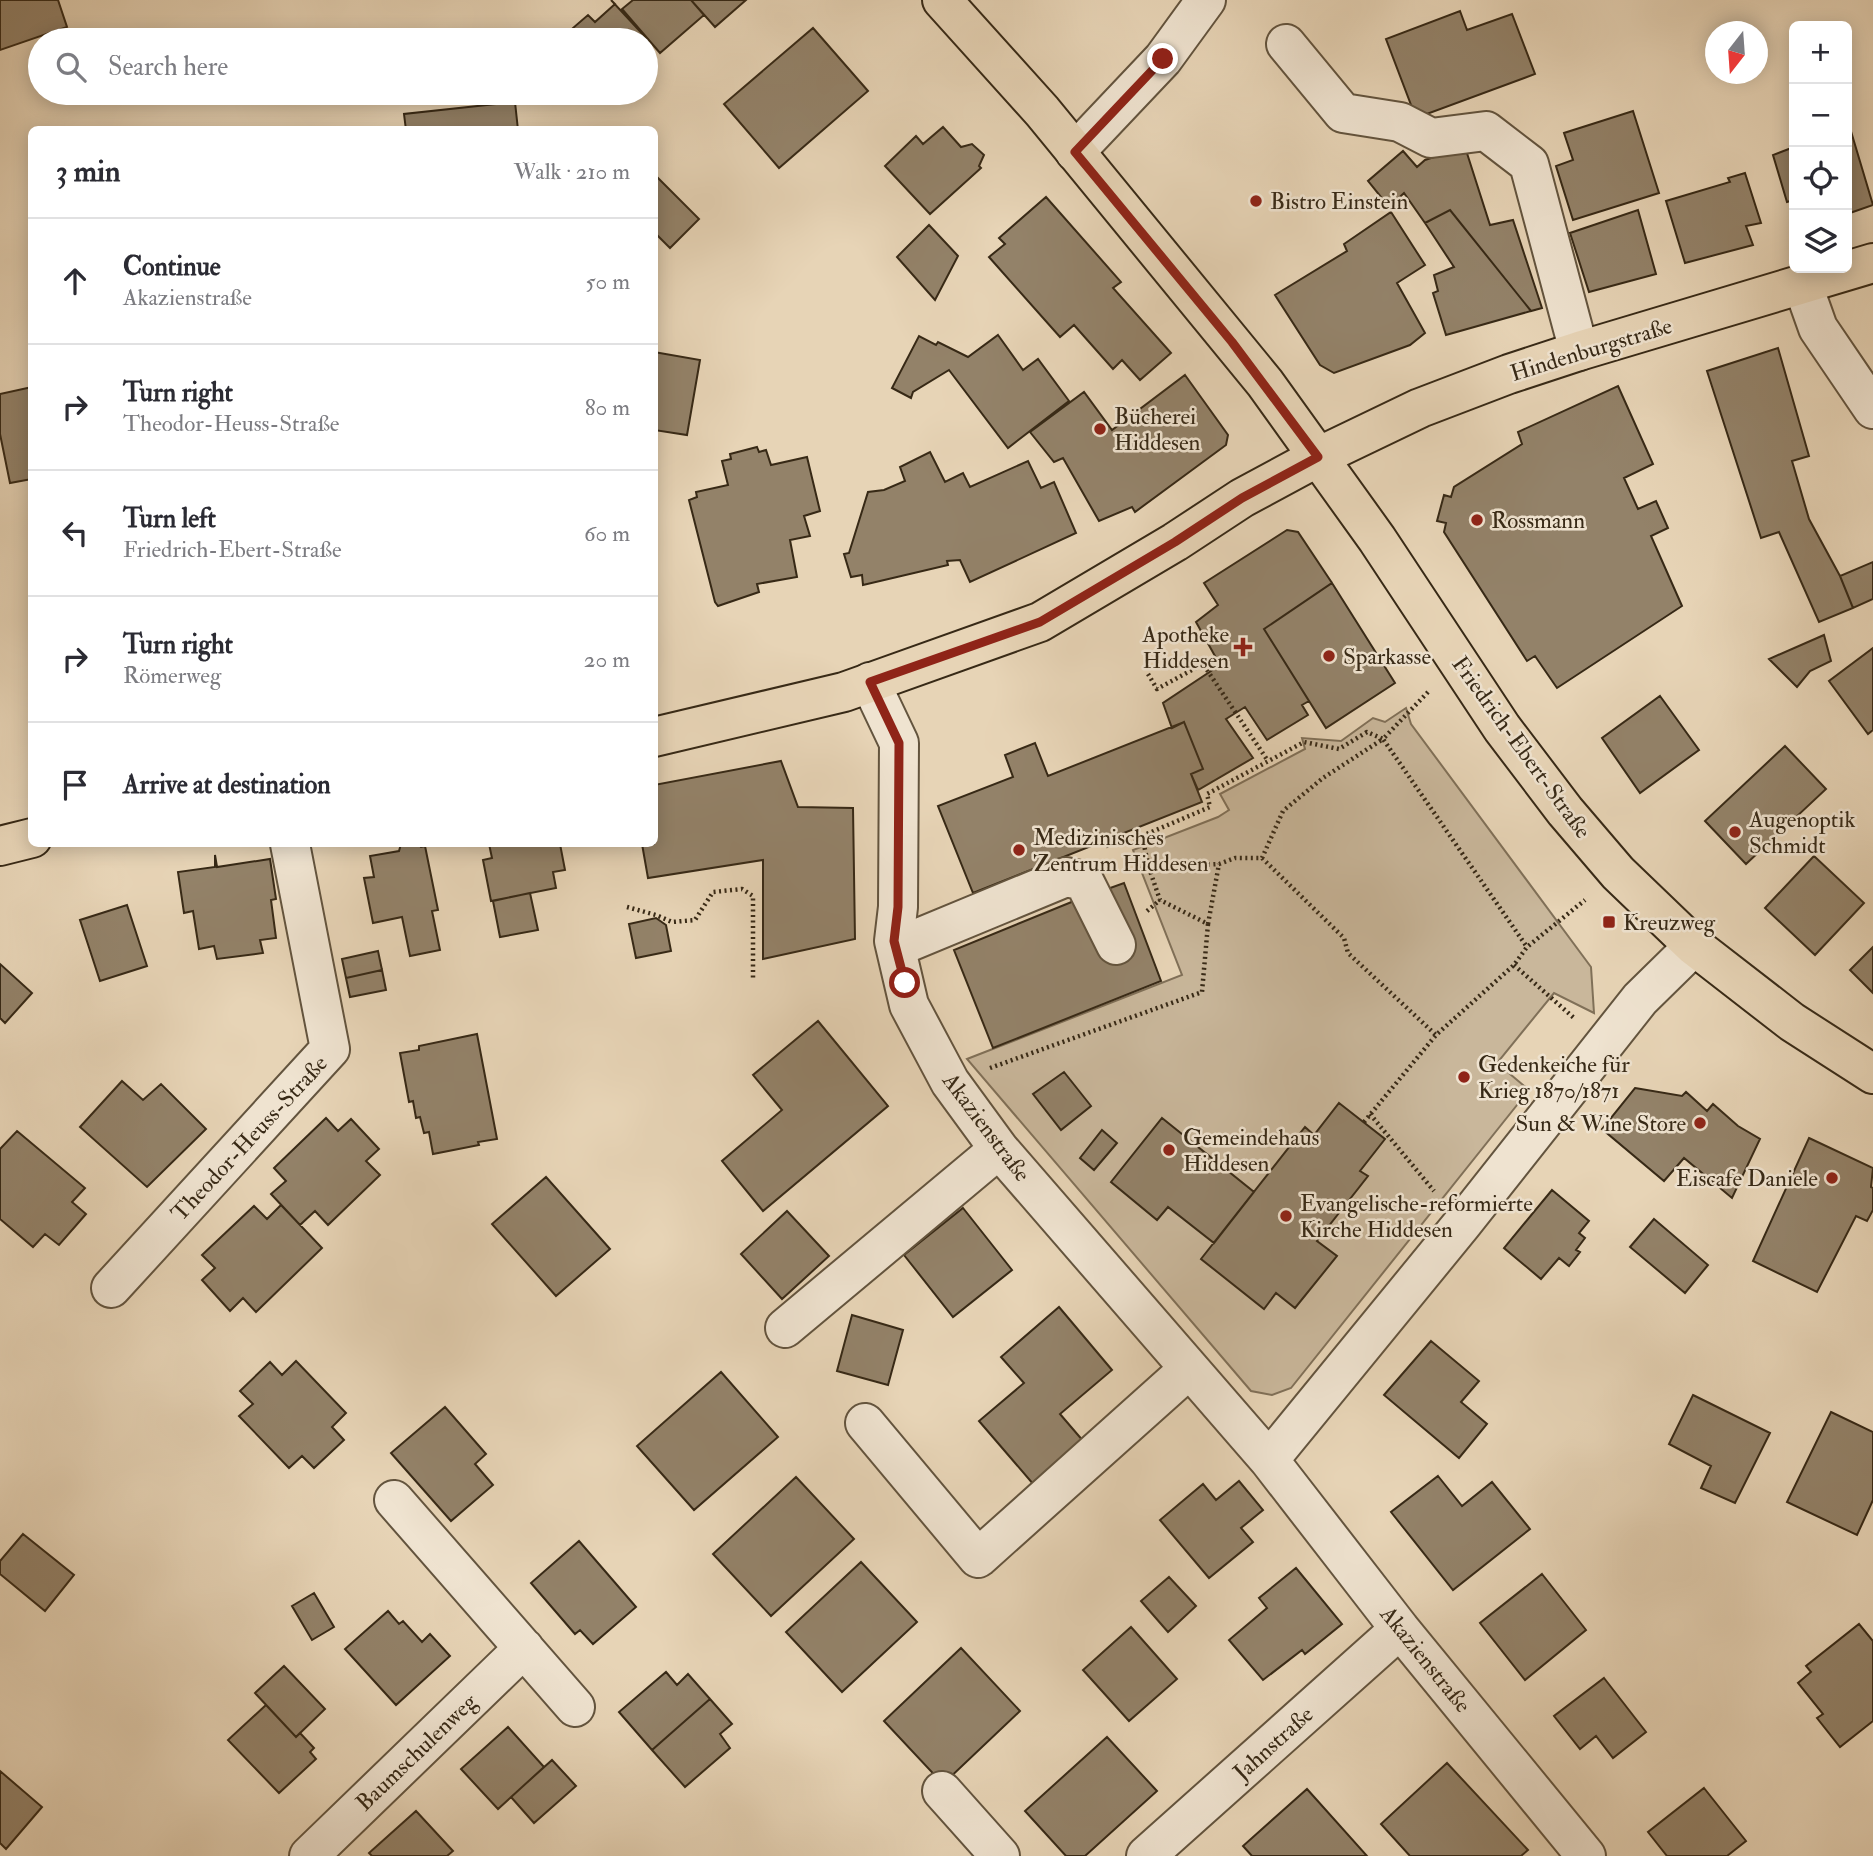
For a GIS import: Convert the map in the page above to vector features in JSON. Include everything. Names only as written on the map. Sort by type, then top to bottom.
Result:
[{"type":"main road","name":"Friedrich-Ebert-Straße","points":[[942,0],[1042,111],[1232,342],[1377,539],[1518,749],[1565,811],[1618,873],[1694,946],[1792,1022],[1873,1074]]},
{"type":"main road","name":"Hindenburgstraße","points":[[1318,457],[1420,408],[1509,374],[1873,263]]},
{"type":"main road","points":[[658,736],[844,692],[1040,622],[1175,542],[1242,498],[1318,457]]},
{"type":"main road","points":[[0,846],[28,839]]},
{"type":"street","points":[[1075,152],[1163,59],[1206,0]]},
{"type":"street","points":[[1286,44],[1343,114],[1400,122],[1431,138],[1486,131],[1529,164],[1579,351]]},
{"type":"street","points":[[1802,283],[1818,328],[1873,409]]},
{"type":"street","name":"Akazienstraße","points":[[870,682],[899,743],[898,907],[894,941],[909,1005],[950,1083],[999,1149],[1269,1460],[1400,1629],[1586,1856]]},
{"type":"street","name":"Theodor-Heuss-Straße","points":[[111,1288],[330,1049],[291,847]]},
{"type":"street","points":[[897,947],[1066,877],[1084,881],[1127,931]]},
{"type":"street","points":[[1269,1460],[1462,1224],[1640,999],[1694,946]]},
{"type":"street","points":[[785,1328],[999,1149]]},
{"type":"street","points":[[865,1423],[978,1558],[1188,1369]]},
{"type":"street","points":[[394,1500],[575,1707]]},
{"type":"street","name":"Jahnstraße","points":[[1146,1856],[1400,1629]]},
{"type":"street","name":"Baumschulenweg","points":[[309,1856],[524,1648]]},
{"type":"street","points":[[942,1791],[1000,1856]]},
{"type":"path","points":[[1262,858],[1283,811],[1323,778],[1383,739],[1458,661]]},
{"type":"path","points":[[1148,674],[1157,689],[1203,664],[1268,761]]},
{"type":"path","points":[[1142,836],[1210,807],[1207,793],[1304,742],[1339,749],[1367,732],[1383,739],[1527,947]]},
{"type":"path","points":[[1208,924],[1160,900],[1149,869],[1219,864],[1235,858],[1262,858],[1344,938],[1348,953],[1436,1035]]},
{"type":"path","points":[[950,1083],[1202,992],[1208,924],[1219,864]]},
{"type":"path","points":[[1364,1122],[1436,1035],[1514,965],[1527,947],[1618,873]]},
{"type":"path","points":[[627,907],[672,922],[695,920],[713,892],[742,889],[753,896],[753,981]]},
{"type":"path","points":[[1127,931],[1160,900]]},
{"type":"path","points":[[1514,965],[1604,1044]]},
{"type":"path","points":[[1370,1114],[1462,1224]]},
{"type":"shaded area","points":[[1406,708],[1411,724],[1591,967],[1594,1013],[1554,993],[1497,1063],[1529,1090],[1291,1388],[1272,1395],[1251,1391],[967,1059],[1182,975],[1133,850],[1218,817],[1229,810],[1220,794],[1305,749],[1302,738],[1341,741],[1373,718],[1385,722]]},
{"type":"building","points":[[0,0],[58,0],[67,27],[28,28],[28,40],[0,50]]},
{"type":"building","points":[[633,0],[691,0],[704,15],[660,53],[658,28],[638,28],[622,9]]},
{"type":"building","points":[[691,0],[746,0],[715,27]]},
{"type":"building","points":[[615,4],[637,28],[573,28],[588,15],[595,22]]},
{"type":"building","points":[[1460,11],[1467,30],[1512,14],[1535,74],[1416,118],[1386,39]]},
{"type":"building","points":[[813,28],[868,91],[779,168],[724,104]]},
{"type":"building","points":[[487,105],[515,105],[518,126],[406,126],[404,114]]},
{"type":"building","points":[[1633,111],[1659,193],[1573,220],[1556,166],[1573,160],[1564,133]]},
{"type":"building","points":[[943,127],[961,147],[972,144],[984,155],[979,166],[981,168],[930,214],[885,166],[916,136],[923,144]]},
{"type":"building","points":[[1852,135],[1873,205],[1852,212]]},
{"type":"building","points":[[1465,147],[1490,225],[1513,220],[1542,308],[1531,311],[1450,210],[1425,223],[1404,193],[1389,207],[1368,181],[1403,151],[1417,167],[1425,160]]},
{"type":"building","points":[[1789,149],[1789,201],[1787,202],[1773,155]]},
{"type":"building","points":[[1745,173],[1761,223],[1746,226],[1753,245],[1685,263],[1666,201],[1730,182],[1728,178]]},
{"type":"building","points":[[658,178],[699,219],[670,248],[658,236]]},
{"type":"building","points":[[1046,197],[1121,282],[1113,288],[1171,353],[1140,380],[1122,360],[1113,369],[1074,325],[1060,337],[989,257],[1005,244],[999,238]]},
{"type":"building","points":[[1450,210],[1531,311],[1446,335],[1433,293],[1438,291],[1434,275],[1454,267],[1425,223]]},
{"type":"building","points":[[1638,210],[1656,274],[1589,292],[1570,233]]},
{"type":"building","points":[[1391,212],[1425,265],[1397,283],[1425,333],[1410,345],[1334,373],[1320,365],[1275,295],[1347,251],[1344,244]]},
{"type":"building","points":[[929,225],[958,256],[935,300],[897,257]]},
{"type":"building","points":[[998,335],[1023,370],[1038,359],[1069,401],[1008,448],[949,370],[913,392],[911,398],[892,388],[919,336],[968,357]]},
{"type":"building","points":[[1778,348],[1809,456],[1792,461],[1809,519],[1840,576],[1853,608],[1819,622],[1779,532],[1761,538],[1707,371]]},
{"type":"building","points":[[658,353],[700,360],[687,435],[658,431]]},
{"type":"building","points":[[1185,375],[1228,435],[1226,445],[1135,512],[1132,507],[1099,521],[1063,458],[1054,462],[1030,432],[1084,392],[1112,430]]},
{"type":"building","points":[[1618,386],[1653,464],[1624,478],[1638,509],[1656,501],[1668,528],[1651,536],[1682,606],[1557,688],[1535,656],[1527,661],[1444,532],[1446,523],[1437,521],[1444,495],[1451,497],[1454,487],[1522,444],[1518,432]]},
{"type":"building","points":[[28,388],[28,480],[10,483],[0,434],[0,394]]},
{"type":"building","points":[[757,447],[759,452],[766,450],[771,465],[807,457],[820,511],[804,516],[810,536],[790,540],[797,577],[757,584],[759,592],[718,606],[689,500],[697,497],[696,492],[728,485],[722,461],[731,459],[730,454]]},
{"type":"building","points":[[930,452],[945,482],[963,473],[970,487],[1028,461],[1041,488],[1054,482],[1076,533],[970,582],[960,560],[947,561],[948,565],[863,585],[862,575],[851,577],[844,554],[849,553],[868,492],[884,490],[905,481],[900,467]]},
{"type":"building","name":"Apotheke Hiddesen","points":[[1287,530],[1298,532],[1332,583],[1264,629],[1309,701],[1302,705],[1308,715],[1267,740],[1245,707],[1226,719],[1253,758],[1198,790],[1191,774],[1203,769],[1184,722],[1172,728],[1163,703],[1220,665],[1196,622],[1218,605],[1204,583]]},
{"type":"building","points":[[1873,562],[1873,599],[1853,608],[1840,576]]},
{"type":"building","name":"Sparkasse","points":[[1332,583],[1395,683],[1326,728],[1264,629]]},
{"type":"building","points":[[1824,635],[1831,661],[1810,671],[1797,687],[1769,659]]},
{"type":"building","points":[[1873,648],[1873,730],[1868,734],[1829,681]]},
{"type":"building","points":[[1660,696],[1699,750],[1640,793],[1602,738]]},
{"type":"building","name":"Medizinisches Zentrum Hiddesen","points":[[1184,722],[1203,769],[1191,774],[1202,802],[973,893],[938,806],[1013,777],[1005,755],[1035,743],[1048,776]]},
{"type":"building","points":[[1785,746],[1826,789],[1746,864],[1705,821]]},
{"type":"building","points":[[781,761],[798,807],[853,808],[855,939],[763,959],[763,860],[648,878],[643,847],[658,847],[658,784]]},
{"type":"building","points":[[400,847],[425,847],[438,910],[432,911],[440,950],[410,956],[402,917],[373,923],[364,878],[374,877],[370,856],[399,851]]},
{"type":"building","points":[[490,847],[561,847],[565,870],[553,872],[556,888],[491,901],[483,860],[492,858]]},
{"type":"building","points":[[215,855],[217,867],[270,859],[276,899],[271,900],[276,938],[260,940],[263,953],[217,959],[214,946],[199,949],[193,911],[184,913],[178,872],[215,867]]},
{"type":"building","points":[[1814,856],[1864,903],[1815,955],[1765,908]]},
{"type":"building","points":[[1124,883],[1161,981],[993,1048],[954,950]]},
{"type":"building","points":[[530,893],[538,930],[500,937],[493,901]]},
{"type":"building","points":[[127,905],[147,966],[100,981],[80,920]]},
{"type":"building","points":[[656,918],[666,925],[671,951],[636,958],[629,924]]},
{"type":"building","points":[[1873,947],[1873,993],[1850,970]]},
{"type":"building","points":[[378,951],[382,970],[346,978],[342,959]]},
{"type":"building","points":[[0,964],[32,993],[5,1023],[0,1018]]},
{"type":"building","points":[[382,970],[386,990],[350,997],[346,978]]},
{"type":"building","points":[[818,1021],[888,1106],[763,1211],[722,1161],[782,1110],[753,1075]]},
{"type":"building","points":[[477,1034],[497,1139],[433,1154],[429,1132],[424,1133],[420,1117],[416,1118],[413,1101],[409,1102],[400,1053],[419,1050],[419,1046]]},
{"type":"building","points":[[1064,1072],[1091,1106],[1061,1130],[1033,1094]]},
{"type":"building","points":[[122,1081],[143,1100],[161,1084],[206,1129],[147,1187],[80,1127]]},
{"type":"building","points":[[1635,1088],[1682,1096],[1686,1092],[1707,1111],[1713,1104],[1738,1126],[1760,1139],[1732,1198],[1684,1158],[1664,1181],[1602,1129]]},
{"type":"building","name":"Evangelische-reformierte Kirche Hiddesen","points":[[1339,1103],[1385,1139],[1360,1171],[1368,1176],[1317,1241],[1337,1256],[1295,1308],[1276,1293],[1264,1309],[1201,1259],[1305,1127],[1314,1135]]},
{"type":"building","points":[[326,1118],[338,1131],[351,1119],[379,1149],[366,1161],[380,1175],[328,1225],[315,1211],[300,1225],[271,1194],[286,1181],[274,1168]]},
{"type":"building","name":"Gemeindehaus Hiddesen","points":[[1162,1118],[1254,1192],[1214,1243],[1168,1207],[1157,1220],[1111,1182]]},
{"type":"building","points":[[1102,1130],[1117,1143],[1094,1170],[1080,1158]]},
{"type":"building","points":[[17,1131],[85,1188],[72,1202],[86,1214],[59,1245],[45,1234],[33,1247],[0,1219],[0,1149]]},
{"type":"building","points":[[1809,1138],[1873,1168],[1873,1210],[1867,1221],[1856,1216],[1817,1292],[1753,1261]]},
{"type":"building","points":[[546,1177],[610,1249],[556,1296],[492,1224]]},
{"type":"building","points":[[1552,1190],[1589,1221],[1579,1233],[1585,1238],[1576,1250],[1580,1252],[1569,1266],[1559,1258],[1541,1279],[1504,1248]]},
{"type":"building","points":[[281,1205],[322,1248],[256,1312],[243,1298],[230,1311],[202,1280],[215,1268],[202,1255],[254,1206],[267,1219]]},
{"type":"building","points":[[963,1208],[1012,1270],[953,1317],[904,1255]]},
{"type":"building","points":[[787,1211],[829,1256],[782,1299],[741,1254]]},
{"type":"building","points":[[1654,1219],[1708,1265],[1685,1293],[1630,1247]]},
{"type":"building","points":[[1059,1307],[1112,1370],[1060,1414],[1084,1442],[1034,1485],[979,1421],[1024,1383],[1001,1357]]},
{"type":"building","points":[[852,1315],[903,1330],[888,1385],[837,1371]]},
{"type":"building","points":[[1431,1341],[1479,1381],[1461,1402],[1487,1424],[1459,1458],[1384,1395]]},
{"type":"building","points":[[296,1361],[346,1413],[332,1427],[344,1440],[314,1468],[302,1456],[289,1468],[239,1416],[253,1404],[240,1391],[270,1362],[282,1375]]},
{"type":"building","points":[[721,1372],[778,1437],[694,1510],[637,1446]]},
{"type":"building","points":[[1693,1395],[1770,1433],[1735,1503],[1701,1488],[1711,1466],[1669,1444]]},
{"type":"building","points":[[445,1407],[486,1454],[475,1464],[493,1485],[451,1521],[391,1453]]},
{"type":"building","points":[[1831,1412],[1873,1432],[1873,1500],[1857,1535],[1787,1502]]},
{"type":"building","points":[[1438,1476],[1462,1506],[1492,1482],[1530,1529],[1453,1590],[1391,1512]]},
{"type":"building","points":[[796,1477],[854,1539],[771,1616],[713,1554]]},
{"type":"building","points":[[1239,1481],[1263,1510],[1241,1528],[1253,1542],[1209,1578],[1160,1520],[1203,1484],[1216,1500]]},
{"type":"building","points":[[23,1534],[74,1575],[45,1611],[0,1574],[0,1561]]},
{"type":"building","points":[[579,1541],[636,1607],[593,1644],[580,1630],[575,1634],[531,1583]]},
{"type":"building","points":[[861,1562],[917,1622],[842,1692],[786,1632]]},
{"type":"building","points":[[1296,1568],[1342,1624],[1305,1654],[1302,1650],[1263,1680],[1229,1640],[1267,1608],[1259,1598]]},
{"type":"building","points":[[1542,1574],[1586,1630],[1525,1680],[1480,1623]]},
{"type":"building","points":[[1169,1577],[1196,1606],[1168,1632],[1141,1601]]},
{"type":"building","points":[[314,1593],[334,1627],[312,1640],[292,1606]]},
{"type":"building","points":[[388,1611],[399,1624],[403,1621],[422,1642],[430,1634],[450,1656],[396,1705],[345,1649]]},
{"type":"building","points":[[1859,1624],[1873,1641],[1873,1721],[1840,1747],[1817,1718],[1823,1714],[1798,1683],[1811,1672],[1806,1666]]},
{"type":"building","points":[[1131,1627],[1177,1679],[1129,1721],[1083,1670]]},
{"type":"building","points":[[961,1648],[1020,1711],[943,1784],[884,1721]]},
{"type":"building","points":[[284,1666],[325,1709],[296,1737],[255,1693]]},
{"type":"building","points":[[666,1672],[677,1685],[688,1674],[710,1699],[652,1750],[619,1712]]},
{"type":"building","points":[[1604,1678],[1646,1732],[1613,1758],[1596,1736],[1580,1749],[1554,1716]]},
{"type":"building","points":[[710,1699],[732,1724],[720,1734],[730,1748],[685,1787],[652,1750]]},
{"type":"building","points":[[266,1705],[296,1737],[300,1733],[314,1748],[310,1752],[316,1759],[279,1793],[228,1740]]},
{"type":"building","points":[[508,1727],[544,1767],[498,1809],[461,1769]]},
{"type":"building","points":[[1107,1737],[1157,1791],[1085,1856],[1066,1856],[1025,1811]]},
{"type":"building","points":[[552,1760],[576,1786],[534,1823],[511,1797]]},
{"type":"building","points":[[1447,1763],[1528,1850],[1521,1856],[1410,1856],[1381,1824]]},
{"type":"building","points":[[0,1771],[42,1807],[6,1849],[0,1843]]},
{"type":"building","points":[[1704,1788],[1746,1841],[1727,1856],[1667,1856],[1648,1832]]},
{"type":"building","points":[[1307,1789],[1367,1856],[1252,1856],[1243,1846]]},
{"type":"building","points":[[416,1811],[453,1851],[447,1856],[372,1856],[369,1853]]},
{"type":"place","name":"Bistro Einstein","points":[[1256,201]]},
{"type":"place","name":"Bücherei Hiddesen","points":[[1100,429]]},
{"type":"place","name":"Rossmann","points":[[1477,520]]},
{"type":"place","name":"Apotheke Hiddesen","points":[[1243,647]]},
{"type":"place","name":"Sparkasse","points":[[1329,656]]},
{"type":"place","name":"Augenoptik Schmidt","points":[[1735,832]]},
{"type":"place","name":"Medizinisches Zentrum Hiddesen","points":[[1019,850]]},
{"type":"place","name":"Kreuzweg","points":[[1609,922]]},
{"type":"place","name":"Gedenkeiche für Krieg 1870/1871","points":[[1464,1077]]},
{"type":"place","name":"Sun & Wine Store","points":[[1700,1123]]},
{"type":"place","name":"Gemeindehaus Hiddesen","points":[[1169,1150]]},
{"type":"place","name":"Eiscafe Daniele","points":[[1832,1178]]},
{"type":"place","name":"Evangelische-reformierte Kirche Hiddesen","points":[[1286,1216]]},
{"type":"route","points":[[905,983],[894,941],[898,907],[899,743],[870,682],[1040,622],[1175,542],[1242,498],[1318,457],[1265,383],[1075,152],[1163,59]]}]
